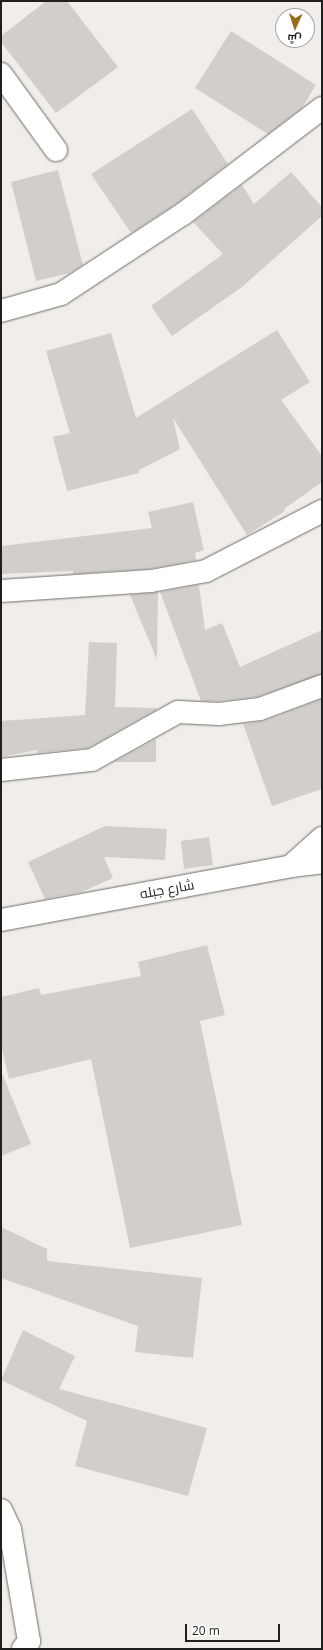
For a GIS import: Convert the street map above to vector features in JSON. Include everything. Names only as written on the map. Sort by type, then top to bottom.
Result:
[{"type":"street","points":[[1,74],[56,150]]},
{"type":"street","points":[[1,311],[61,294],[183,214],[322,108]]},
{"type":"street","points":[[1,591],[151,581],[206,571],[322,511]]},
{"type":"street","points":[[1,770],[92,760],[178,712],[219,714],[260,709],[322,686]]},
{"type":"street","points":[[291,866],[322,838]]},
{"type":"street","name":"شارع جبله","points":[[1,920],[291,866],[322,862]]},
{"type":"street","points":[[1,1510],[10,1529],[29,1641],[23,1649]]},
{"type":"building","points":[[46,1],[67,1],[118,67],[56,113],[1,42],[1,36]]},
{"type":"building","points":[[231,31],[316,85],[302,108],[268,134],[195,88]]},
{"type":"building","points":[[192,109],[228,164],[176,204],[131,233],[91,174]]},
{"type":"building","points":[[58,170],[83,265],[70,273],[36,281],[11,182]]},
{"type":"building","points":[[291,172],[322,207],[322,216],[242,287],[172,336],[151,306],[223,254],[193,222],[242,185],[254,204]]},
{"type":"building","points":[[277,330],[310,382],[281,400],[322,456],[322,482],[284,509],[285,511],[247,535],[173,418],[180,449],[139,470],[139,473],[67,491],[53,437],[70,433],[46,351],[111,333],[136,418]]},
{"type":"building","points":[[193,502],[204,550],[195,553],[196,560],[149,569],[73,574],[73,571],[1,574],[1,546],[152,528],[148,512]]},
{"type":"building","points":[[199,585],[205,630],[222,623],[240,667],[322,630],[322,674],[257,697],[219,701],[201,701],[160,592]]},
{"type":"building","points":[[158,592],[157,660],[130,595]]},
{"type":"building","points":[[89,642],[117,643],[115,707],[157,708],[156,710],[88,748],[37,753],[37,750],[1,757],[1,721],[85,715]]},
{"type":"building","points":[[322,699],[322,789],[272,806],[243,724],[264,721]]},
{"type":"building","points":[[156,739],[156,762],[114,762]]},
{"type":"building","points":[[105,826],[167,829],[165,860],[104,857],[113,878],[82,892],[45,899],[28,862]]},
{"type":"building","points":[[209,837],[213,865],[184,869],[181,841]]},
{"type":"building","points":[[207,945],[225,1015],[200,1021],[242,1225],[130,1248],[91,1059],[9,1079],[1,1045],[1,997],[39,988],[41,995],[141,976],[138,962]]},
{"type":"building","points":[[1,1071],[31,1144],[1,1156]]},
{"type":"building","points":[[1,1227],[47,1249],[47,1261],[202,1278],[193,1358],[135,1352],[138,1326],[1,1278]]},
{"type":"building","points":[[23,1330],[75,1356],[59,1389],[207,1428],[188,1496],[75,1466],[87,1421],[1,1380]]}]
